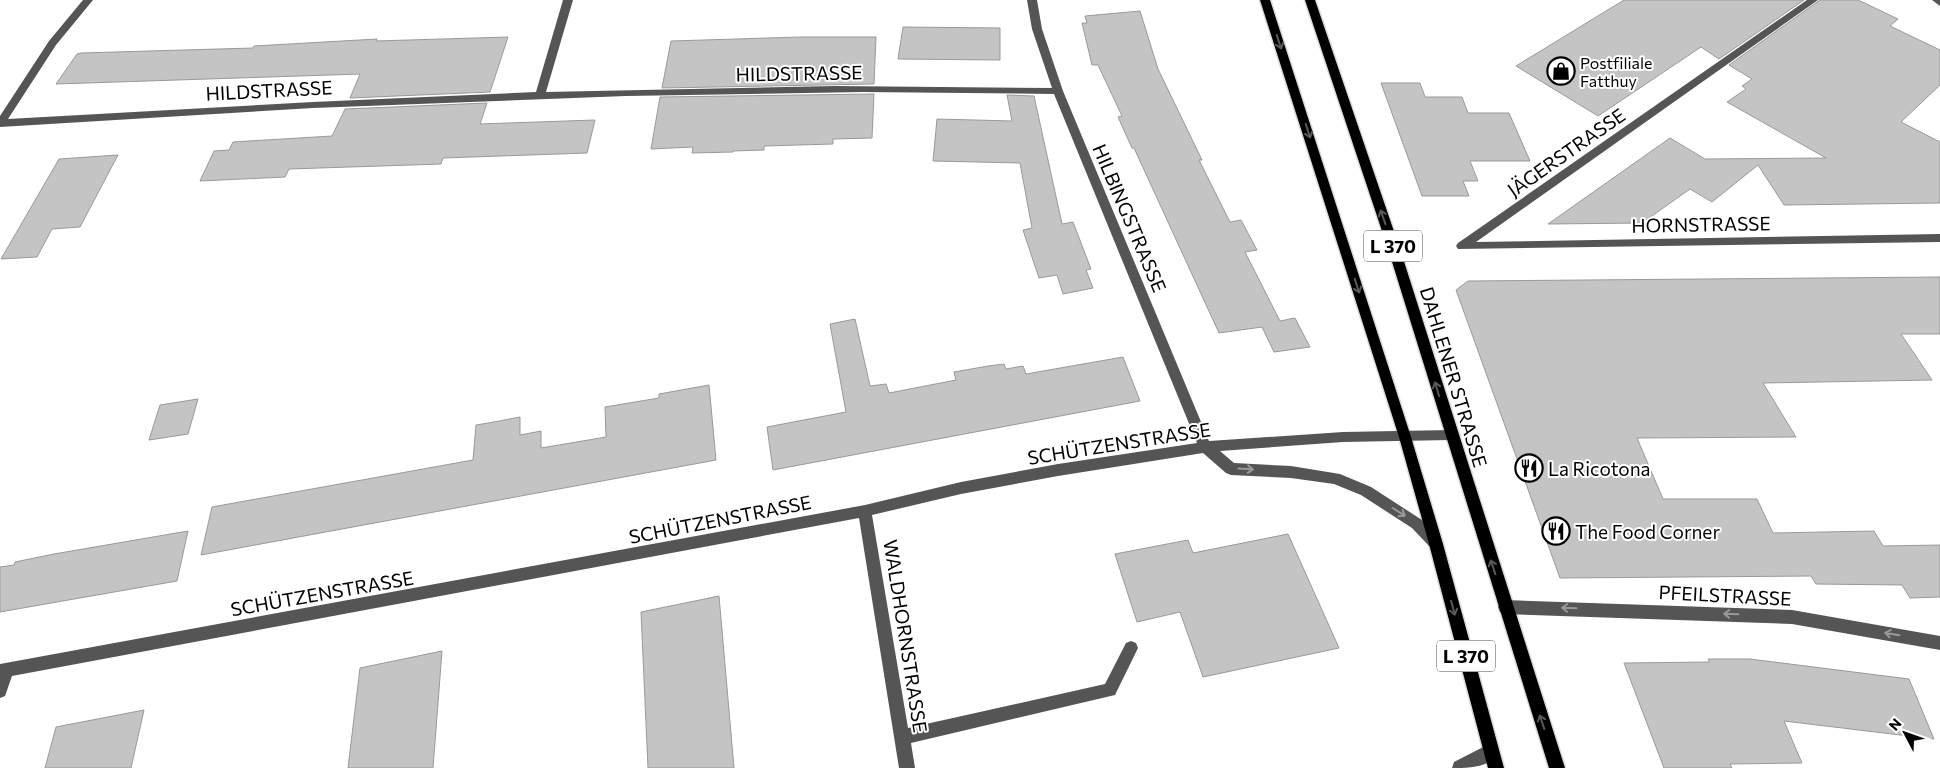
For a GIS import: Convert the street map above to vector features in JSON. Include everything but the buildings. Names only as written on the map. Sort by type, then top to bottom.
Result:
[{"type":"main road","name":"L 370","points":[[1265,0],[1405,437],[1436,544],[1496,768]]},
{"type":"main road","name":"DAHLENER STRASSE","points":[[1310,0],[1395,252],[1557,768]]},
{"type":"street","points":[[0,124],[52,43],[88,0]]},
{"type":"street","points":[[540,95],[568,0]]},
{"type":"street","name":"HILBINGSTRASSE","points":[[1032,0],[1036,29],[1058,91],[1204,447]]},
{"type":"street","name":"JÄGERSTRASSE","points":[[1462,246],[1813,0]]},
{"type":"street","points":[[1937,0],[1940,3]]},
{"type":"street","name":"HILDSTRASSE","points":[[0,124],[271,107],[540,95],[835,89],[1058,91]]},
{"type":"street","name":"HORNSTRASSE","points":[[1462,246],[1940,238]]},
{"type":"street","name":"SCHÜTZENSTRASSE","points":[[3,670],[865,511],[961,488],[1058,470],[1204,447],[1327,437],[1451,435]]},
{"type":"street","points":[[1204,447],[1231,468],[1290,472],[1335,478],[1366,492],[1417,524],[1436,544]]},
{"type":"street","name":"WALDHORNSTRASSE","points":[[865,511],[907,768]]},
{"type":"street","name":"PFEILSTRASSE","points":[[1505,607],[1792,617],[1940,643]]},
{"type":"street","points":[[902,738],[1110,690],[1131,648]]},
{"type":"street","points":[[0,691],[3,670]]},
{"type":"street","points":[[1460,768],[1491,751]]},
{"type":"place","name":"Postfiliale Fatthuy","points":[[1561,71]]},
{"type":"place","name":"La Ricotona","points":[[1529,468]]},
{"type":"place","name":"The Food Corner","points":[[1556,531]]}]
